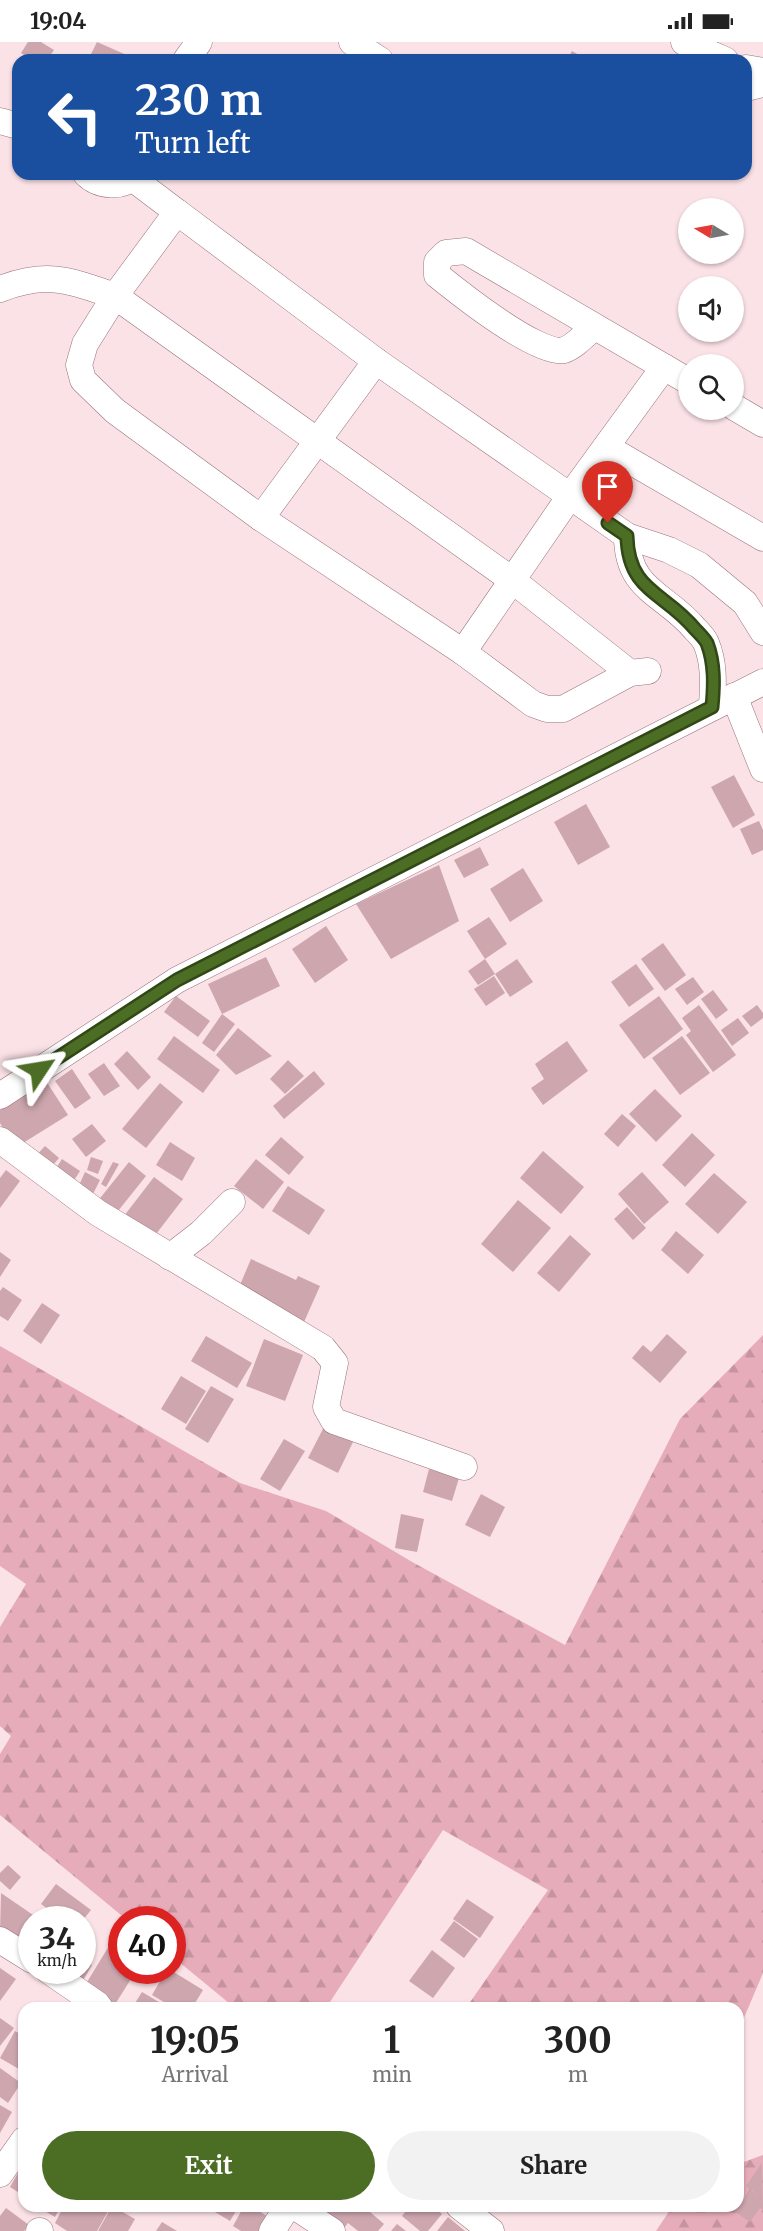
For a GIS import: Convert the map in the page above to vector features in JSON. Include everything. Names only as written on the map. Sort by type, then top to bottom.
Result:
[{"type":"street","points":[[352,42],[371,54]]},
{"type":"street","points":[[684,42],[711,54]]},
{"type":"street","points":[[93,180],[113,186],[126,180]]},
{"type":"street","points":[[139,180],[177,212],[376,361],[627,536],[669,550],[699,565],[745,603],[763,632]]},
{"type":"street","points":[[0,289],[26,279],[66,280],[115,296],[317,438],[639,672],[563,709],[547,709],[533,704],[463,652],[261,518],[115,411],[83,380],[79,365],[85,344],[115,296],[177,212]]},
{"type":"street","points":[[594,327],[565,350],[550,350],[535,344],[468,301],[437,275],[437,262],[446,253],[465,251],[678,375]]},
{"type":"street","points":[[261,518],[317,438],[376,361]]},
{"type":"street","points":[[463,652],[570,496],[664,367]]},
{"type":"street","points":[[744,413],[763,423]]},
{"type":"street","points":[[606,447],[763,538]]},
{"type":"street","points":[[627,536],[627,555],[632,570],[690,622],[706,642],[723,702],[763,769]]},
{"type":"street","points":[[0,1096],[177,980],[763,682]]},
{"type":"street","points":[[0,1140],[98,1213],[323,1348],[335,1363],[326,1407],[334,1421],[464,1467]]},
{"type":"street","points":[[170,1257],[201,1233],[232,1202]]},
{"type":"street","points":[[0,1940],[18,1951]]},
{"type":"street","points":[[68,1984],[94,2002]]},
{"type":"street","points":[[0,2172],[18,2148]]},
{"type":"street","points":[[272,2231],[284,2212]]},
{"type":"street","points":[[303,2212],[332,2231]]},
{"type":"street","points":[[466,2212],[490,2231]]},
{"type":"green space","points":[[763,1335],[763,1973],[744,2018],[744,2002],[470,2002],[548,1890],[443,1830],[330,2002],[228,2002],[186,1968],[186,1906],[110,1906],[0,1815],[0,1754],[11,1736],[0,1726],[0,1627],[26,1584],[0,1566],[0,1346],[240,1483],[326,1511],[414,1563],[565,1645],[680,1419]]},
{"type":"green space","points":[[763,2155],[763,2231],[656,2231],[669,2212],[744,2212],[744,2162]]},
{"type":"building","points":[[28,42],[41,42],[54,50],[51,54],[21,53]]},
{"type":"building","points":[[97,42],[124,54],[91,54]]},
{"type":"building","points":[[734,775],[755,815],[733,828],[711,787]]},
{"type":"building","points":[[586,804],[610,847],[578,865],[554,822]]},
{"type":"building","points":[[759,821],[763,830],[763,850],[752,855],[740,829]]},
{"type":"building","points":[[480,847],[489,865],[464,878],[454,860]]},
{"type":"building","points":[[439,865],[459,921],[391,959],[356,904]]},
{"type":"building","points":[[523,868],[543,901],[510,922],[490,889]]},
{"type":"building","points":[[489,917],[507,944],[485,959],[467,931]]},
{"type":"building","points":[[326,926],[348,960],[315,983],[292,949]]},
{"type":"building","points":[[663,943],[686,975],[665,991],[641,959]]},
{"type":"building","points":[[266,957],[280,986],[222,1014],[208,984]]},
{"type":"building","points":[[485,959],[495,974],[478,985],[468,971]]},
{"type":"building","points":[[517,959],[533,982],[510,997],[495,974]]},
{"type":"building","points":[[636,964],[654,989],[629,1007],[611,982]]},
{"type":"building","points":[[494,976],[505,993],[486,1006],[474,989]]},
{"type":"building","points":[[693,977],[704,992],[687,1005],[675,989]]},
{"type":"building","points":[[713,990],[728,1010],[716,1019],[701,999]]},
{"type":"building","points":[[176,996],[210,1021],[198,1037],[164,1012]]},
{"type":"building","points":[[659,996],[683,1029],[644,1059],[619,1025]]},
{"type":"building","points":[[699,1005],[736,1055],[713,1072],[686,1035],[691,1031],[682,1018]]},
{"type":"building","points":[[757,1005],[763,1013],[763,1018],[751,1027],[742,1016]]},
{"type":"building","points":[[222,1014],[235,1024],[214,1052],[202,1043]]},
{"type":"building","points":[[738,1018],[749,1033],[732,1046],[721,1030]]},
{"type":"building","points":[[238,1028],[272,1056],[236,1075],[216,1055]]},
{"type":"building","points":[[174,1036],[220,1070],[203,1093],[157,1059]]},
{"type":"building","points":[[682,1036],[710,1073],[680,1095],[652,1058]]},
{"type":"building","points":[[567,1041],[588,1071],[543,1105],[531,1088],[544,1079],[535,1064]]},
{"type":"building","points":[[127,1051],[151,1077],[138,1090],[114,1064]]},
{"type":"building","points":[[288,1060],[304,1076],[285,1094],[270,1079]]},
{"type":"building","points":[[104,1063],[120,1086],[104,1096],[88,1074]]},
{"type":"building","points":[[72,1069],[91,1098],[75,1109],[55,1081]]},
{"type":"building","points":[[314,1071],[325,1084],[284,1119],[273,1106]]},
{"type":"building","points":[[46,1081],[68,1115],[15,1148],[0,1123],[0,1110]]},
{"type":"building","points":[[160,1083],[183,1102],[146,1148],[122,1129]]},
{"type":"building","points":[[655,1089],[682,1116],[656,1142],[629,1114]]},
{"type":"building","points":[[622,1114],[636,1126],[618,1147],[604,1134]]},
{"type":"building","points":[[92,1124],[106,1141],[86,1157],[72,1139]]},
{"type":"building","points":[[692,1133],[715,1155],[685,1187],[662,1165]]},
{"type":"building","points":[[281,1137],[304,1157],[289,1175],[265,1155]]},
{"type":"building","points":[[170,1142],[195,1158],[182,1181],[156,1165]]},
{"type":"building","points":[[45,1146],[59,1158],[47,1172],[33,1159]]},
{"type":"building","points":[[543,1151],[584,1187],[561,1214],[520,1178]]},
{"type":"building","points":[[91,1157],[103,1161],[98,1174],[87,1170]]},
{"type":"building","points":[[62,1159],[80,1171],[71,1185],[53,1173]]},
{"type":"building","points":[[256,1159],[284,1182],[263,1209],[234,1186]]},
{"type":"building","points":[[113,1162],[119,1164],[106,1187],[101,1184]]},
{"type":"building","points":[[129,1162],[146,1176],[114,1216],[97,1202]]},
{"type":"building","points":[[6,1170],[20,1181],[0,1208],[0,1178]]},
{"type":"building","points":[[85,1172],[100,1180],[91,1198],[77,1190]]},
{"type":"building","points":[[642,1172],[669,1202],[644,1224],[618,1194]]},
{"type":"building","points":[[714,1173],[747,1202],[718,1234],[685,1204]]},
{"type":"building","points":[[154,1177],[183,1199],[153,1238],[124,1216]]},
{"type":"building","points":[[288,1186],[325,1210],[309,1235],[272,1211]]},
{"type":"building","points":[[518,1200],[551,1228],[513,1272],[481,1244]]},
{"type":"building","points":[[627,1207],[646,1228],[633,1240],[614,1219]]},
{"type":"building","points":[[676,1231],[704,1255],[688,1274],[661,1250]]},
{"type":"building","points":[[570,1235],[591,1254],[559,1292],[537,1273]]},
{"type":"building","points":[[0,1252],[11,1260],[0,1277]]},
{"type":"building","points":[[251,1259],[296,1280],[298,1276],[320,1286],[304,1322],[237,1292]]},
{"type":"building","points":[[3,1287],[22,1300],[8,1321],[0,1316],[0,1291]]},
{"type":"building","points":[[42,1303],[60,1315],[41,1344],[23,1331]]},
{"type":"building","points":[[667,1334],[687,1352],[660,1383],[632,1358],[643,1345],[651,1352]]},
{"type":"building","points":[[206,1336],[252,1363],[237,1388],[191,1361]]},
{"type":"building","points":[[264,1339],[303,1355],[285,1401],[246,1386]]},
{"type":"building","points":[[181,1376],[206,1391],[186,1424],[161,1409]]},
{"type":"building","points":[[211,1386],[234,1399],[208,1443],[185,1429]]},
{"type":"building","points":[[324,1427],[353,1442],[338,1473],[308,1458]]},
{"type":"building","points":[[284,1439],[305,1451],[280,1491],[260,1479]]},
{"type":"building","points":[[429,1469],[459,1478],[452,1501],[423,1492]]},
{"type":"building","points":[[481,1494],[505,1507],[490,1537],[465,1525]]},
{"type":"building","points":[[401,1514],[424,1519],[417,1552],[395,1548]]},
{"type":"building","points":[[8,1865],[21,1877],[10,1890],[0,1881],[0,1873]]},
{"type":"building","points":[[56,1884],[86,1906],[44,1906],[41,1904]]},
{"type":"building","points":[[1,1893],[20,1906],[18,1906],[18,1943],[0,1932]]},
{"type":"building","points":[[467,1899],[494,1917],[480,1938],[453,1919]]},
{"type":"building","points":[[454,1921],[478,1939],[464,1958],[440,1940]]},
{"type":"building","points":[[108,1948],[108,1984],[128,1984],[117,2002],[108,2002],[84,1987],[86,1984],[96,1984],[96,1967]]},
{"type":"building","points":[[432,1950],[455,1968],[433,1998],[409,1981]]},
{"type":"building","points":[[0,1968],[16,1979],[0,2001]]},
{"type":"building","points":[[186,1980],[203,1990],[196,2002],[164,2002],[152,1995],[158,1984],[186,1984]]},
{"type":"building","points":[[142,1992],[159,2002],[136,2002]]},
{"type":"building","points":[[0,2018],[14,2028],[0,2046]]},
{"type":"building","points":[[15,2031],[18,2033],[18,2068],[0,2058]]},
{"type":"building","points":[[0,2068],[18,2081],[18,2088],[8,2103],[0,2097]]},
{"type":"building","points":[[0,2105],[12,2112],[0,2133]]},
{"type":"building","points":[[762,2163],[763,2210],[760,2208],[750,2222],[735,2212],[744,2212],[744,2199],[750,2190],[761,2197],[746,2186]]},
{"type":"building","points":[[18,2173],[18,2192],[10,2187]]},
{"type":"building","points":[[6,2208],[29,2225],[24,2231],[0,2231],[0,2216]]},
{"type":"building","points":[[46,2212],[58,2212],[55,2217]]},
{"type":"building","points":[[61,2212],[108,2212],[97,2231],[67,2231],[55,2223]]},
{"type":"building","points":[[109,2212],[123,2212],[135,2219],[128,2231],[98,2231]]},
{"type":"building","points":[[215,2212],[235,2212],[230,2221]]},
{"type":"building","points":[[241,2212],[260,2212],[270,2218],[263,2231],[241,2231],[233,2226]]},
{"type":"building","points":[[324,2212],[370,2212],[384,2224],[378,2231],[358,2231],[348,2223],[344,2228]]},
{"type":"building","points":[[405,2212],[440,2212],[442,2214],[428,2231],[420,2231],[402,2216]]},
{"type":"building","points":[[448,2217],[465,2231],[437,2231]]},
{"type":"building","points":[[162,2222],[177,2231],[156,2231]]},
{"type":"building","points":[[397,2224],[406,2231],[391,2231]]},
{"type":"route","points":[[39,1070],[177,980],[712,707],[714,675],[706,642],[690,622],[647,587],[632,570],[627,555],[627,536],[608,523]]}]
